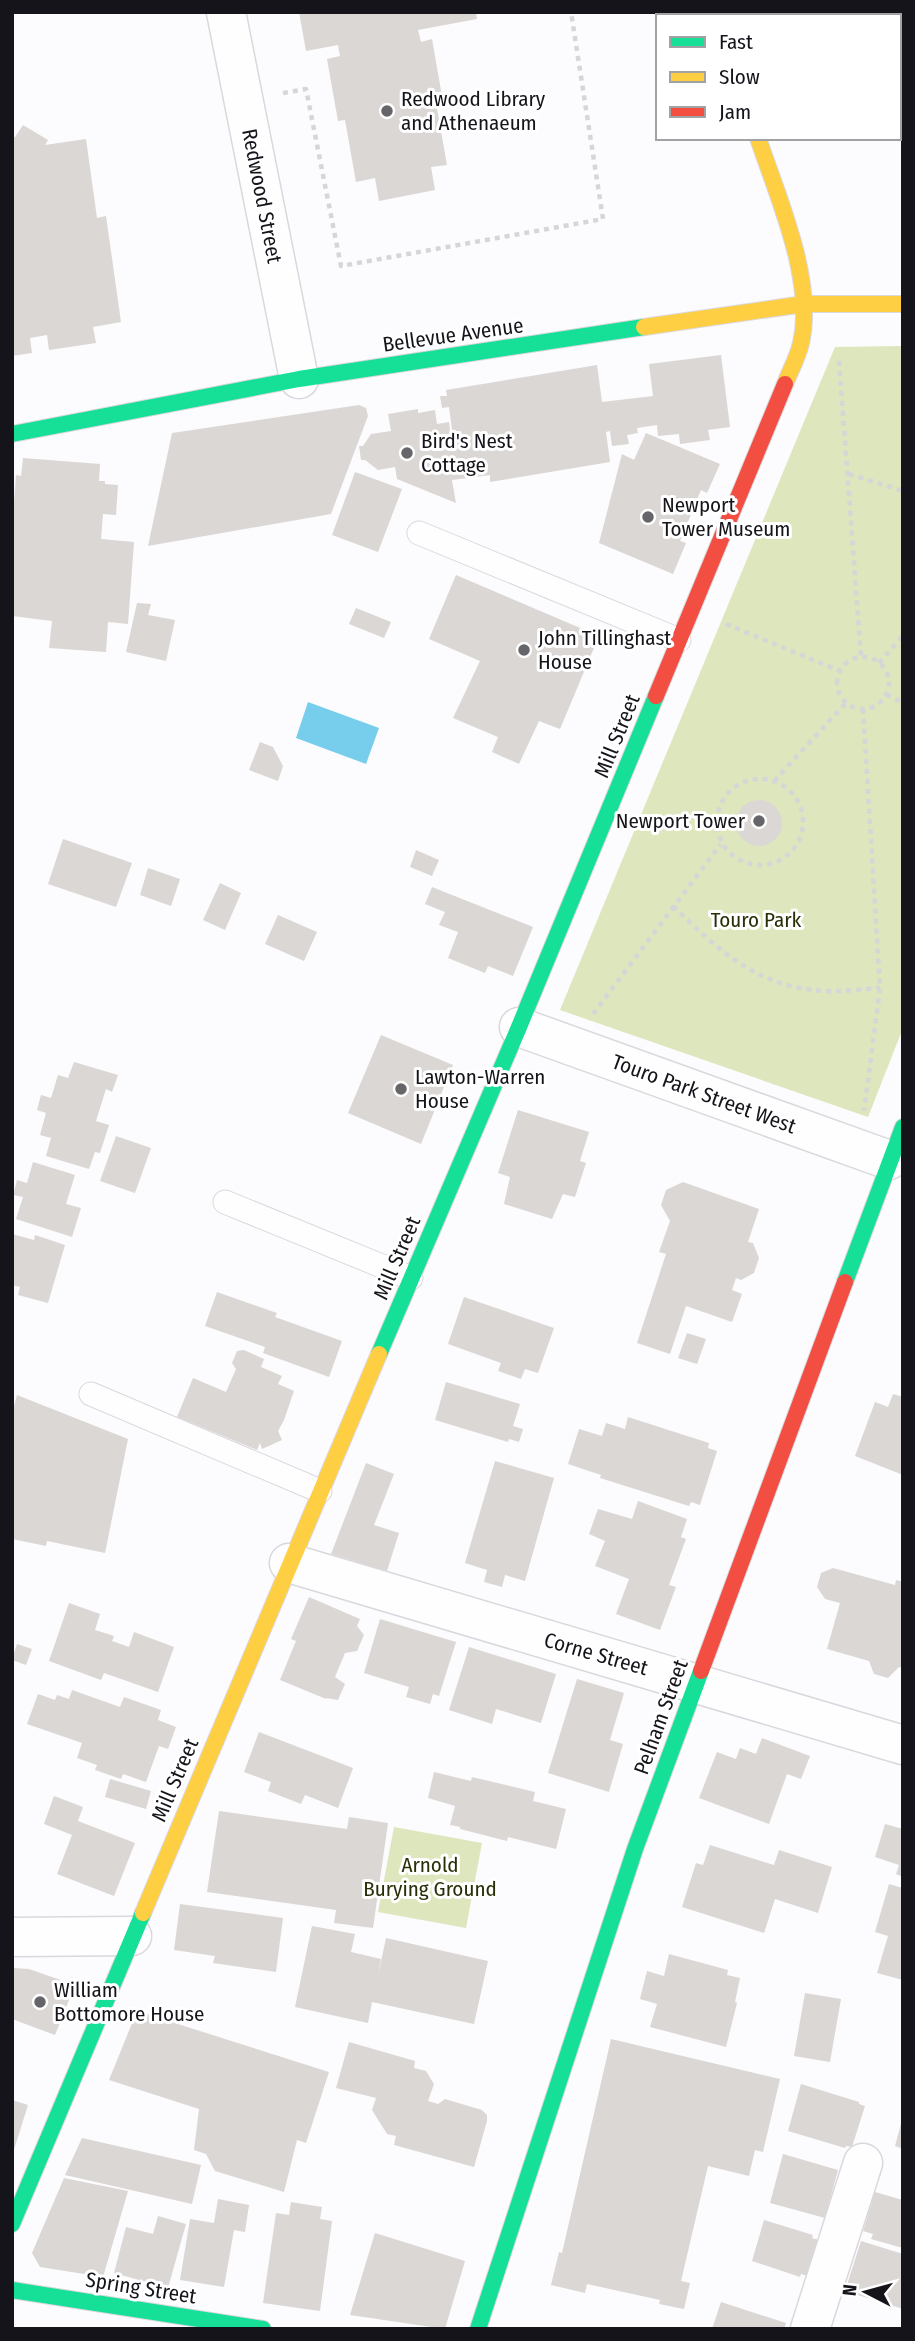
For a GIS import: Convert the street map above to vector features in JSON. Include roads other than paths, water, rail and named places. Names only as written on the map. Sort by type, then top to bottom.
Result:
[{"type":"street","name":"Redwood Street","points":[[226,12],[299,379]]},
{"type":"street","name":"Mill Street","points":[[12,2224],[131,1936],[519,1027],[801,345],[804,304],[796,255],[759,140]]},
{"type":"street","name":"Bellevue Avenue","points":[[12,434],[299,379],[804,304],[903,304]]},
{"type":"street","name":"Touro Park Street West","points":[[519,1027],[896,1144]]},
{"type":"street","name":"Pelham Street","points":[[478,2329],[635,1849],[896,1144]]},
{"type":"street","name":"Corne Street","points":[[289,1563],[903,1745]]},
{"type":"street","points":[[12,1937],[131,1936]]},
{"type":"street","points":[[810,2329],[863,2163]]},
{"type":"street","name":"Spring Street","points":[[12,2290],[263,2329]]},
{"type":"lane","points":[[419,533],[679,640]]},
{"type":"lane","points":[[225,1202],[411,1278]]},
{"type":"lane","points":[[91,1394],[320,1491]]},
{"type":"water","points":[[308,702],[379,728],[366,764],[296,738]]},
{"type":"place","name":"Redwood Library and Athenaeum","points":[[387,111]]},
{"type":"place","name":"Bird's Nest Cottage","points":[[407,453]]},
{"type":"place","name":"Newport Tower Museum","points":[[648,517]]},
{"type":"place","name":"John Tillinghast House","points":[[524,650]]},
{"type":"place","name":"Newport Tower","points":[[759,821]]},
{"type":"place","name":"Lawton-Warren House","points":[[401,1089]]},
{"type":"place","name":"William Bottomore House","points":[[40,2002]]},
{"type":"park label","name":"Touro Park","points":[[756,920]]},
{"type":"park label","name":"Arnold Burying Ground","points":[[430,1877]]}]
